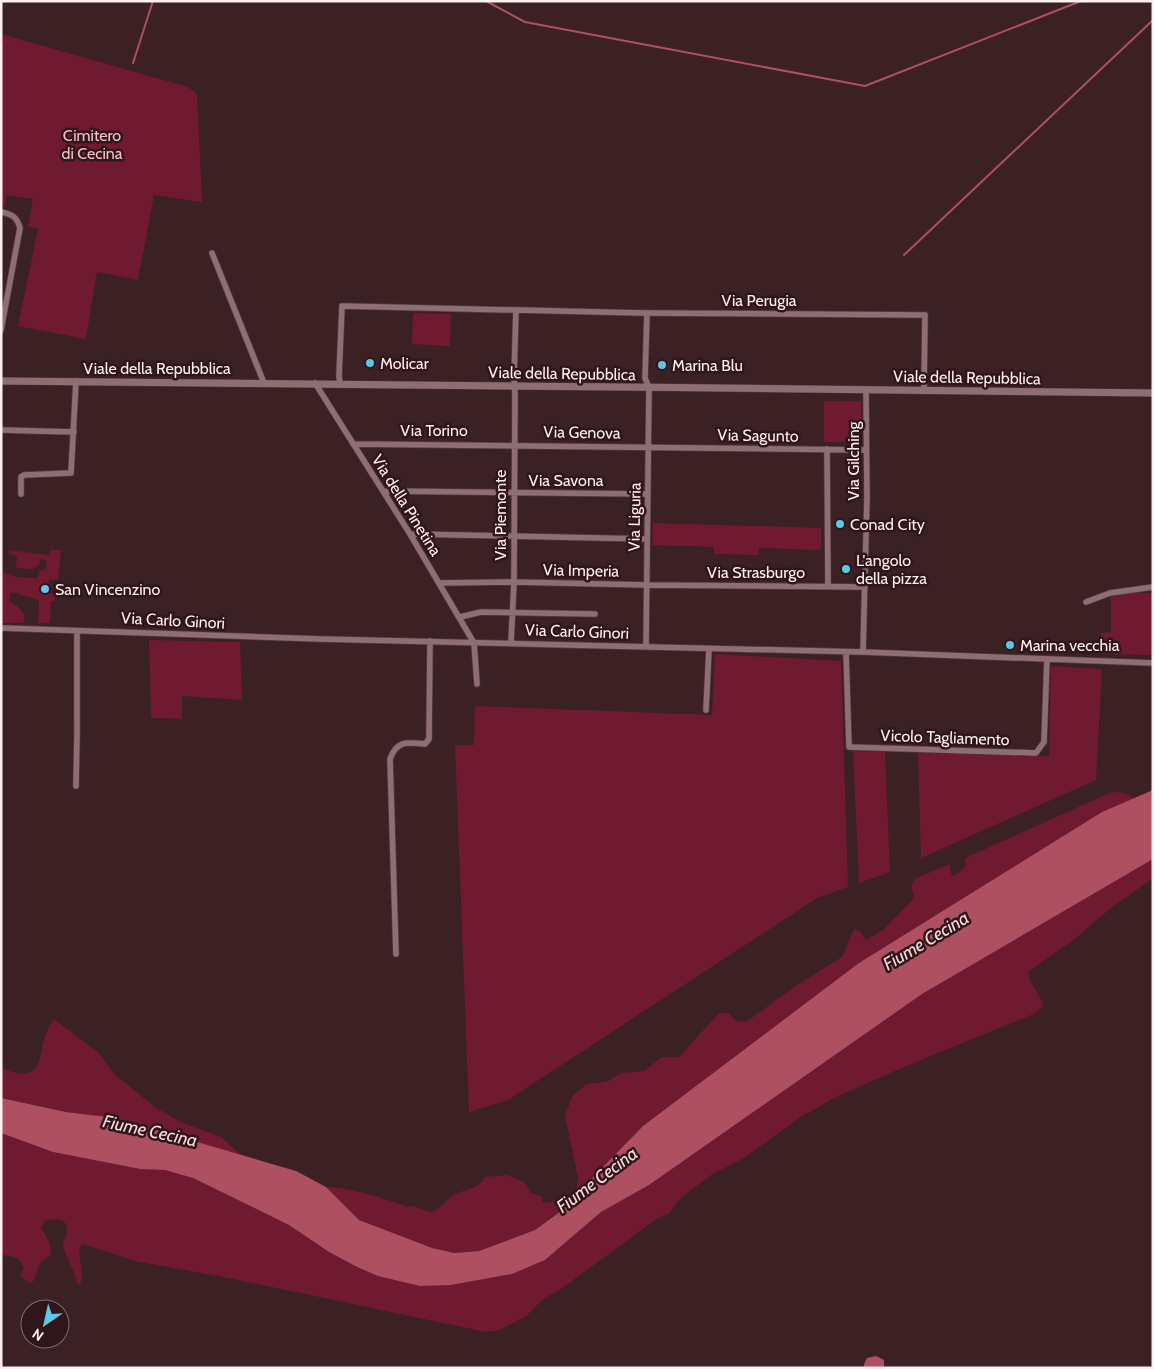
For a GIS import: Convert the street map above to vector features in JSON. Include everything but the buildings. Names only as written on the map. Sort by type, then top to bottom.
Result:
[{"type":"street","points":[[1,212],[9,213],[17,219],[20,228],[1,330]]},
{"type":"street","points":[[212,253],[264,383]]},
{"type":"street","name":"Via Perugia","points":[[340,383],[342,306],[648,313],[925,315],[924,391]]},
{"type":"street","name":"Via Piemonte","points":[[511,643],[514,582],[514,377],[516,310]]},
{"type":"street","name":"Via Liguria","points":[[646,647],[649,388],[645,378],[648,313]]},
{"type":"street","points":[[1,374],[2,381]]},
{"type":"street","name":"Viale della Repubblica","points":[[2,381],[340,383],[1153,393]]},
{"type":"street","points":[[21,494],[20,482],[21,477],[24,475],[71,473],[76,381]]},
{"type":"street","name":"Via della Pinetina","points":[[315,383],[410,534],[474,643]]},
{"type":"street","name":"Via Gilching","points":[[864,652],[866,390]]},
{"type":"street","points":[[1,430],[74,432]]},
{"type":"street","name":"Via Torino","points":[[353,444],[514,445]]},
{"type":"street","name":"Via Genova","points":[[514,445],[648,447]]},
{"type":"street","name":"Via Sagunto","points":[[648,447],[866,450]]},
{"type":"street","points":[[827,449],[828,586]]},
{"type":"street","name":"Via Savona","points":[[383,491],[648,494]]},
{"type":"street","points":[[410,534],[648,539]]},
{"type":"street","name":"Via Imperia","points":[[439,583],[514,582],[647,585]]},
{"type":"street","name":"Via Strasburgo","points":[[647,585],[864,587]]},
{"type":"street","points":[[1086,602],[1110,593],[1153,587]]},
{"type":"street","points":[[460,617],[482,612],[595,614]]},
{"type":"street","name":"Via Carlo Ginori","points":[[1,628],[320,640],[864,652],[1153,663]]},
{"type":"street","points":[[76,786],[77,631]]},
{"type":"street","points":[[396,954],[390,760],[393,750],[406,742],[425,744],[429,739],[430,641]]},
{"type":"street","points":[[474,643],[477,684]]},
{"type":"street","points":[[706,710],[708,649]]},
{"type":"street","name":"Vicolo Tagliamento","points":[[846,652],[850,747],[1027,753],[1036,753],[1044,742],[1047,658]]},
{"type":"green space","name":"Cimitero di Cecina","points":[[1,34],[188,87],[197,96],[202,202],[154,195],[138,280],[97,272],[86,339],[18,326],[38,229],[28,226],[33,199],[6,195],[5,207],[1,206]]},
{"type":"green space","points":[[413,313],[451,314],[450,346],[412,344]]},
{"type":"green space","points":[[824,401],[861,401],[861,442],[824,442]]},
{"type":"green space","points":[[653,523],[821,528],[821,550],[759,548],[759,555],[714,554],[714,547],[652,545]]},
{"type":"green space","points":[[9,550],[49,555],[51,550],[61,550],[58,579],[49,580],[48,593],[55,594],[55,601],[51,601],[50,623],[38,623],[39,600],[11,592],[9,600],[25,616],[23,623],[1,623],[1,572],[16,577],[38,578],[39,571],[45,570],[47,561],[40,559],[39,565],[33,569],[16,568],[17,556],[9,554]]},
{"type":"green space","points":[[1111,593],[1152,593],[1152,655],[1101,654],[1101,633],[1111,632]]},
{"type":"green space","points":[[149,640],[240,642],[242,700],[182,696],[182,719],[151,718]]},
{"type":"green space","points":[[715,654],[841,661],[848,887],[817,898],[508,1100],[469,1112],[455,745],[474,745],[475,706],[712,715]]},
{"type":"green space","points":[[1051,666],[1102,669],[1096,780],[921,858],[918,753],[1049,756]]},
{"type":"green space","points":[[853,751],[885,752],[890,872],[859,883]]},
{"type":"green space","points":[[1112,792],[1127,794],[1134,799],[1101,812],[643,1126],[575,1195],[578,1178],[565,1115],[573,1095],[587,1084],[606,1082],[622,1073],[644,1071],[662,1057],[679,1057],[719,1013],[728,1013],[737,1021],[746,1022],[797,985],[842,957],[854,929],[859,930],[866,940],[883,930],[912,900],[914,895],[911,887],[915,879],[949,864],[952,876],[957,874],[966,866],[965,858]]},
{"type":"green space","points":[[1153,859],[1153,878],[1111,908],[1076,938],[1028,972],[1030,980],[1043,1003],[1036,1013],[836,1097],[801,1117],[744,1158],[711,1175],[681,1198],[669,1213],[658,1218],[561,1289],[543,1299],[526,1316],[500,1330],[486,1332],[234,1279],[135,1261],[83,1244],[79,1250],[82,1272],[80,1285],[76,1281],[64,1247],[63,1241],[67,1226],[62,1221],[52,1219],[46,1220],[41,1227],[49,1242],[51,1255],[40,1263],[34,1280],[31,1283],[20,1276],[24,1268],[18,1259],[1,1255],[1,1133],[53,1152],[140,1169],[165,1170],[193,1178],[289,1225],[329,1252],[356,1267],[378,1276],[451,1285],[512,1274],[545,1260],[601,1212],[649,1185],[922,994]]},
{"type":"green space","points":[[54,1019],[99,1053],[114,1074],[155,1107],[178,1121],[221,1137],[241,1155],[116,1118],[66,1112],[1,1098],[1,1068],[17,1073],[28,1073],[35,1069],[39,1062],[48,1030]]},
{"type":"green space","points":[[507,1175],[524,1182],[531,1193],[543,1197],[542,1202],[546,1203],[563,1199],[569,1202],[557,1214],[535,1230],[479,1251],[454,1253],[431,1248],[359,1220],[326,1187],[358,1191],[429,1212],[439,1208],[452,1196],[478,1185],[485,1177]]},
{"type":"water","name":"Fiume Cecina","points":[[1153,790],[1153,859],[922,994],[649,1185],[601,1212],[545,1260],[512,1274],[451,1285],[420,1286],[378,1276],[329,1252],[289,1225],[193,1178],[165,1170],[140,1169],[53,1152],[1,1133],[1,1098],[66,1112],[116,1118],[296,1171],[326,1187],[359,1220],[432,1248],[454,1253],[479,1251],[535,1230],[557,1214],[643,1126],[859,963],[1102,812]]},
{"type":"water","points":[[876,1356],[884,1360],[884,1368],[864,1368],[867,1358]]},
{"type":"waterway","points":[[133,63],[153,1]]},
{"type":"waterway","points":[[486,1],[525,22],[865,86],[1081,1]]},
{"type":"waterway","points":[[904,255],[1153,20]]},
{"type":"place","name":"Molicar","points":[[370,363]]},
{"type":"place","name":"Marina Blu","points":[[662,365]]},
{"type":"place","name":"Conad City","points":[[840,524]]},
{"type":"place","name":"L'angolo della pizza","points":[[846,569]]},
{"type":"place","name":"San Vincenzino","points":[[45,589]]},
{"type":"place","name":"Marina vecchia","points":[[1010,645]]}]
